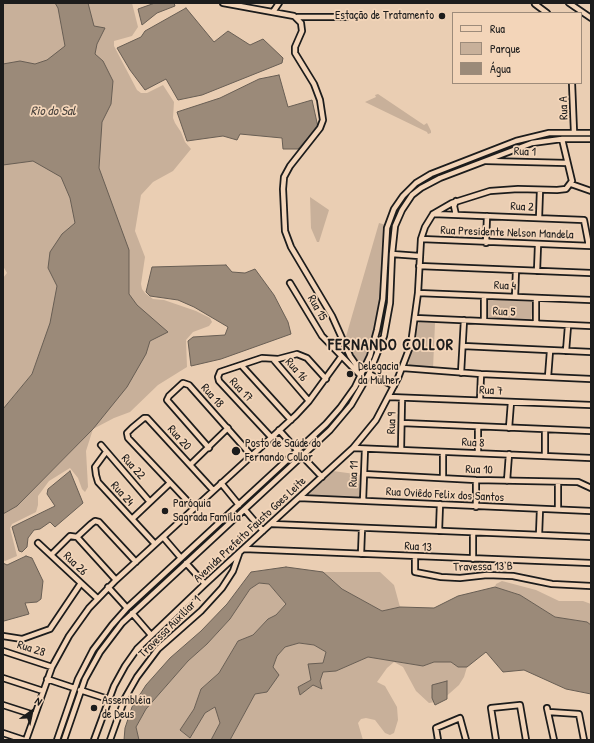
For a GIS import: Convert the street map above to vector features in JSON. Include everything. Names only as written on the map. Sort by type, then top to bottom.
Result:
[{"type":"street","points":[[223,3],[297,17],[346,17]]},
{"type":"street","points":[[273,12],[279,3]]},
{"type":"street","points":[[569,3],[579,12]]},
{"type":"street","points":[[535,4],[546,12]]},
{"type":"street","points":[[582,14],[591,18]]},
{"type":"street","points":[[297,17],[302,29],[295,47],[295,55],[314,84],[324,117],[320,128],[290,166],[284,177],[282,189],[285,231],[291,247],[337,326],[350,356],[357,366],[364,370]]},
{"type":"street","name":"Rua A","points":[[572,84],[574,132]]},
{"type":"street","points":[[57,740],[74,688],[93,650],[127,608],[333,417],[361,376],[372,348],[380,317],[388,224],[394,209],[409,189],[422,179],[465,160],[516,141],[549,133],[591,133]]},
{"type":"street","points":[[562,139],[571,184]]},
{"type":"street","points":[[64,740],[80,690],[100,652],[132,614],[337,423],[351,405],[370,374],[386,327],[390,303],[392,254],[396,222],[412,195],[429,183],[482,161],[532,144],[562,139],[591,139]]},
{"type":"street","points":[[465,160],[468,167]]},
{"type":"street","name":"Rua 1","points":[[482,161],[567,163]]},
{"type":"street","points":[[433,214],[456,201],[482,192],[497,190],[562,190],[568,188],[571,184]]},
{"type":"street","points":[[571,184],[591,191]]},
{"type":"street","points":[[539,218],[540,190]]},
{"type":"street","points":[[456,201],[454,206],[456,215]]},
{"type":"street","name":"Rua 2","points":[[433,214],[584,220],[590,246]]},
{"type":"street","name":"Avenida Prefeito Fausto Goes Leite","points":[[94,740],[108,698],[125,666],[151,635],[353,448],[376,420],[403,368],[412,339],[418,293],[422,240],[425,227],[433,214]]},
{"type":"street","points":[[486,243],[487,216]]},
{"type":"street","name":"Rua Presidente Nelson Mandela","points":[[422,240],[590,246]]},
{"type":"street","points":[[537,271],[538,245]]},
{"type":"street","points":[[392,254],[420,256]]},
{"type":"street","name":"Rua 4","points":[[419,266],[591,273]]},
{"type":"street","points":[[515,297],[516,270]]},
{"type":"street","name":"Rua 15","points":[[290,283],[319,332],[341,357],[361,376]]},
{"type":"street","name":"Rua 4","points":[[418,293],[591,300]]},
{"type":"street","points":[[484,296],[484,321]]},
{"type":"street","points":[[536,298],[536,324]]},
{"type":"street","name":"Rua 5","points":[[415,318],[591,326]]},
{"type":"street","points":[[461,373],[464,320]]},
{"type":"street","points":[[566,351],[568,326]]},
{"type":"street","points":[[463,346],[591,352]]},
{"type":"street","points":[[548,377],[550,351]]},
{"type":"street","name":"Rua 16","points":[[242,366],[265,358],[273,359],[297,354],[307,358],[326,379]]},
{"type":"street","points":[[3,733],[25,740],[52,667],[77,624],[98,598],[213,490],[291,420],[309,401],[341,357]]},
{"type":"street","name":"Rua 16","points":[[273,359],[309,401]]},
{"type":"street","name":"Rua 17","points":[[271,437],[218,379],[221,371],[242,366],[291,420]]},
{"type":"street","name":"Rua 7","points":[[403,368],[461,373],[591,379]]},
{"type":"street","points":[[370,374],[394,386]]},
{"type":"street","points":[[480,400],[481,374]]},
{"type":"street","name":"Rua 18","points":[[209,448],[168,402],[167,399],[169,396],[183,383],[187,383],[251,455]]},
{"type":"street","name":"Rua 7","points":[[389,396],[402,398],[591,405]]},
{"type":"street","name":"Rua 9","points":[[401,450],[402,398]]},
{"type":"street","points":[[509,428],[511,402]]},
{"type":"street","points":[[333,417],[337,423]]},
{"type":"street","name":"Rua 20","points":[[170,483],[128,438],[127,433],[142,419],[147,418],[213,490]]},
{"type":"street","name":"Rua 8","points":[[402,423],[591,431]]},
{"type":"street","points":[[478,427],[478,453]]},
{"type":"street","points":[[190,465],[228,428]]},
{"type":"street","points":[[279,430],[298,450]]},
{"type":"street","points":[[544,456],[545,430]]},
{"type":"street","name":"Rua 22","points":[[101,445],[150,502]]},
{"type":"street","name":"Rua 8","points":[[353,448],[591,458]]},
{"type":"street","name":"Rua 11","points":[[363,501],[365,449]]},
{"type":"street","name":"Rua 24","points":[[106,452],[96,467],[97,479],[155,544]]},
{"type":"street","points":[[443,452],[443,478]]},
{"type":"street","points":[[508,454],[508,481]]},
{"type":"street","points":[[302,456],[322,477]]},
{"type":"street","name":"Rua 10","points":[[364,474],[476,480],[558,483],[578,482],[591,488]]},
{"type":"street","points":[[476,480],[476,507]]},
{"type":"street","points":[[132,519],[170,483],[194,508]]},
{"type":"street","points":[[221,483],[239,505]]},
{"type":"street","points":[[558,483],[558,509]]},
{"type":"street","name":"Rua Oviêdo Felix dos Santos","points":[[299,498],[591,511]]},
{"type":"street","points":[[439,531],[440,504]]},
{"type":"street","points":[[539,535],[540,509]]},
{"type":"street","points":[[244,510],[263,531]]},
{"type":"street","points":[[76,537],[93,522],[97,521],[136,562]]},
{"type":"street","name":"Rua 13","points":[[272,524],[591,537]]},
{"type":"street","points":[[361,554],[362,528]]},
{"type":"street","points":[[473,533],[473,559]]},
{"type":"street","points":[[51,555],[70,536],[76,537],[116,580]]},
{"type":"street","points":[[163,537],[181,558]]},
{"type":"street","name":"Rua 26","points":[[38,543],[98,598]]},
{"type":"street","name":"Rua 13","points":[[244,549],[591,563]]},
{"type":"street","name":"Travessa Auxiliar 1","points":[[110,740],[125,698],[137,677],[158,649],[201,611],[222,588],[232,572],[239,554]]},
{"type":"street","name":"Travessa 13 B","points":[[415,556],[415,572],[441,577],[460,578],[487,575],[513,576],[552,584],[591,586]]},
{"type":"street","points":[[186,563],[205,584]]},
{"type":"street","points":[[3,636],[24,639],[50,629],[81,583]]},
{"type":"street","points":[[108,588],[127,608]]},
{"type":"street","points":[[132,614],[151,635]]},
{"type":"street","name":"Rua 28","points":[[3,650],[52,667]]},
{"type":"street","points":[[3,678],[43,691]]},
{"type":"street","points":[[47,679],[74,688]]},
{"type":"street","points":[[80,690],[108,698]]},
{"type":"street","points":[[3,705],[34,715]]},
{"type":"street","points":[[496,740],[491,708],[513,707],[520,705],[526,740]]},
{"type":"street","points":[[554,740],[548,710],[579,714],[584,740]]},
{"type":"street","points":[[438,740],[436,728],[460,718],[466,740]]},
{"type":"green space","points":[[3,3],[132,3],[138,27],[132,36],[114,41],[114,46],[137,90],[141,93],[147,93],[163,85],[174,102],[173,118],[175,123],[185,142],[191,149],[173,171],[153,182],[141,195],[135,231],[145,257],[141,284],[145,293],[153,299],[164,300],[196,311],[210,318],[212,322],[209,326],[193,332],[186,340],[187,367],[158,385],[130,412],[114,418],[93,429],[44,341],[32,374],[3,409],[3,278],[7,273],[3,266]]},
{"type":"green space","points":[[378,94],[424,125],[427,123],[431,133],[428,134],[427,132],[365,102],[376,97],[375,95]]},
{"type":"green space","points":[[310,197],[329,210],[319,242],[317,242],[311,228]]},
{"type":"green space","points":[[379,223],[386,225],[383,242],[379,316],[370,350],[359,371],[350,354],[345,340]]},
{"type":"green space","points":[[487,299],[533,302],[531,322],[486,319]]},
{"type":"green space","points":[[419,322],[435,323],[433,369],[408,366]]},
{"type":"green space","points":[[93,429],[86,451],[88,487],[85,492],[82,489],[78,478],[70,468],[49,481],[38,496],[36,512],[12,524],[10,528],[17,556],[5,561],[3,560],[3,514],[17,506]]},
{"type":"green space","points":[[333,471],[362,475],[361,499],[307,496]]},
{"type":"green space","points":[[323,572],[380,572],[394,585],[400,607],[382,611],[342,589]]},
{"type":"green space","points":[[502,581],[536,590],[559,601],[583,601],[591,604],[591,625],[587,622],[555,617],[520,595],[495,587],[496,584]]},
{"type":"green space","points":[[259,583],[269,584],[286,604],[276,615],[268,619],[253,635],[238,641],[219,673],[201,689],[194,709],[180,730],[190,738],[205,713],[216,707],[220,723],[211,740],[139,740],[136,727],[146,709],[188,661],[207,644],[230,619],[250,589]]},
{"type":"green space","points":[[299,643],[314,645],[326,652],[323,663],[311,680],[298,687],[300,695],[313,685],[322,689],[320,681],[323,672],[336,671],[368,657],[423,666],[434,662],[451,662],[458,667],[467,667],[464,677],[459,685],[441,701],[429,703],[416,691],[403,667],[394,662],[387,668],[377,682],[385,686],[397,707],[398,720],[394,733],[390,735],[385,733],[375,720],[366,718],[361,719],[358,723],[363,740],[230,740],[255,694],[273,667],[277,656],[285,647]]},
{"type":"water","name":"Rio do Sal","points":[[55,3],[88,3],[94,26],[105,28],[97,44],[95,54],[103,61],[113,81],[111,104],[102,122],[99,168],[129,250],[129,294],[137,305],[168,332],[150,341],[146,354],[127,387],[93,429],[17,506],[3,514],[3,409],[32,374],[50,323],[57,286],[48,268],[50,252],[62,234],[75,223],[70,198],[61,177],[33,161],[3,165],[3,64],[20,61],[35,64],[47,60],[65,46],[58,8]]},
{"type":"water","points":[[155,3],[174,3],[175,6],[157,13],[142,25],[138,9]]},
{"type":"water","points":[[186,8],[214,42],[228,31],[250,45],[263,39],[283,58],[282,63],[202,95],[178,100],[166,79],[145,90],[130,70],[117,48],[141,37],[145,31]]},
{"type":"water","points":[[279,75],[288,107],[312,100],[318,127],[298,149],[283,149],[282,138],[240,134],[237,140],[223,136],[187,141],[177,112],[220,98],[259,79]]},
{"type":"water","points":[[226,265],[232,272],[245,273],[255,269],[274,295],[288,322],[291,334],[221,359],[191,366],[188,341],[193,337],[225,335],[228,327],[194,307],[178,300],[150,296],[146,292],[152,267]]},
{"type":"water","points":[[70,471],[83,503],[55,527],[50,522],[40,529],[34,530],[28,538],[27,547],[22,552],[19,551],[12,527],[55,506],[47,494],[48,489]]},
{"type":"water","points":[[26,556],[32,558],[43,581],[41,599],[37,602],[25,603],[29,614],[4,621],[3,563],[7,565]]},
{"type":"water","points":[[286,567],[323,572],[342,589],[382,611],[400,607],[434,608],[458,596],[495,587],[520,595],[555,617],[587,622],[591,625],[591,694],[566,689],[524,670],[503,672],[486,652],[467,667],[458,667],[451,662],[434,662],[423,666],[368,657],[336,671],[323,672],[320,681],[322,689],[313,685],[300,695],[298,687],[311,680],[308,664],[323,663],[326,652],[314,645],[299,643],[285,647],[277,656],[273,667],[279,675],[267,692],[255,694],[230,740],[211,740],[220,723],[215,707],[205,713],[190,738],[180,730],[194,709],[201,689],[219,673],[238,641],[253,635],[268,619],[276,615],[286,604],[269,584],[259,583],[250,589],[230,619],[207,644],[188,661],[146,709],[136,727],[139,740],[124,740],[125,728],[132,707],[146,685],[170,658],[201,631],[227,604],[251,572]]},
{"type":"water","points":[[447,681],[447,699],[435,705],[432,698],[432,685]]},
{"type":"place","name":"Estação de Tratamento","points":[[442,16]]},
{"type":"place","name":"Delegacia da Mulher","points":[[350,374]]},
{"type":"place","name":"Posto de Saúde do Fernando Collor","points":[[236,451]]},
{"type":"place","name":"Paróquia Sagrada Família","points":[[165,511]]},
{"type":"place","name":"Assembléia de Deus","points":[[94,708]]},
{"type":"district","name":"FERNANDO COLLOR","points":[[391,346]]}]
